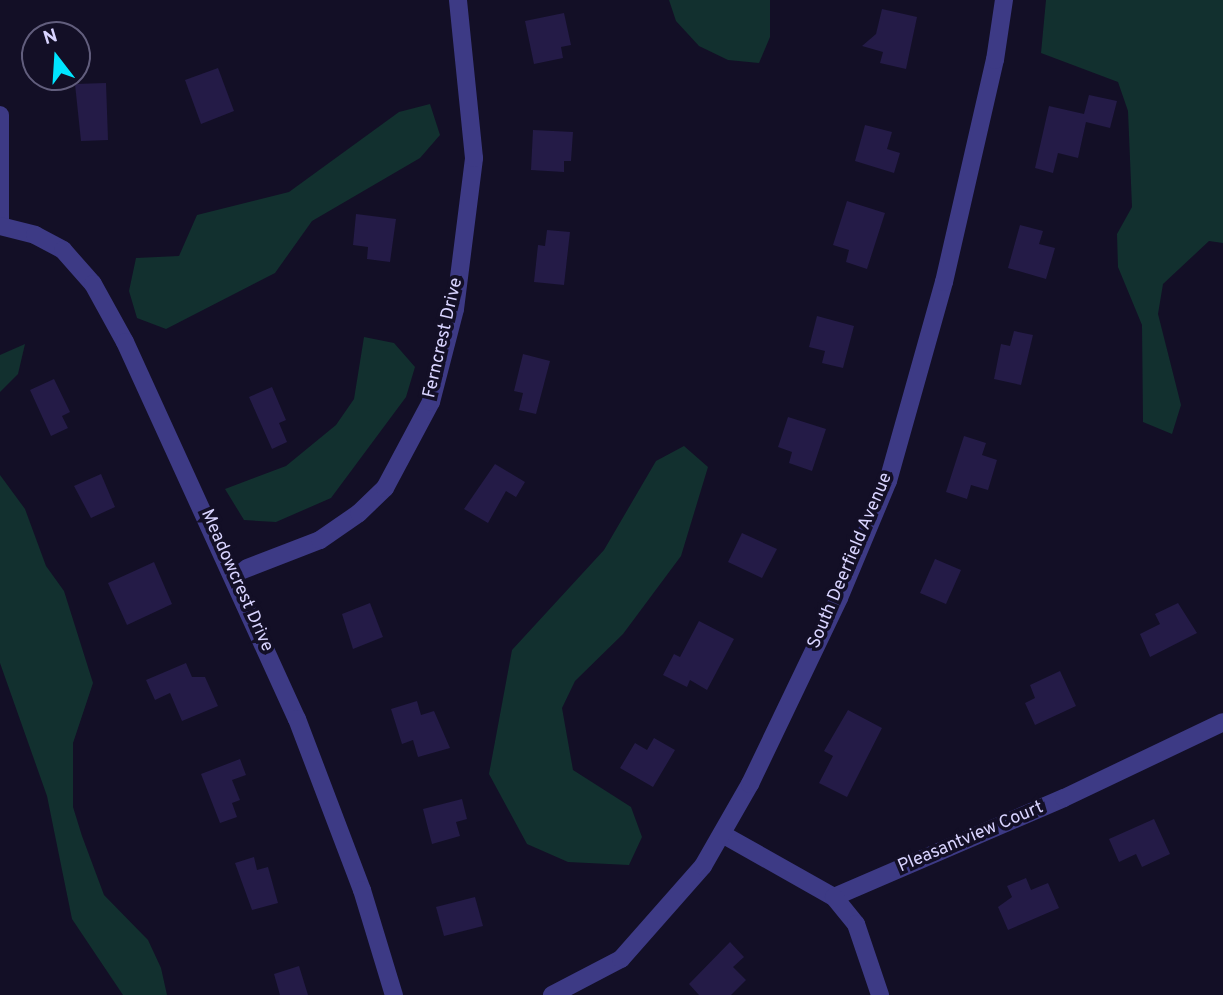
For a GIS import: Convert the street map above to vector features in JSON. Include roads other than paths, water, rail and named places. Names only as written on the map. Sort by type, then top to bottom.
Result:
[{"type":"street","name":"Ferncrest Drive","points":[[232,574],[320,540],[359,513],[385,488],[431,402],[455,309],[474,158],[458,0]]},
{"type":"street","name":"South Deerfield Avenue","points":[[552,995],[621,959],[659,921],[722,834],[839,598],[888,481],[944,282],[995,60],[1004,0]]},
{"type":"street","points":[[0,115],[0,225]]},
{"type":"street","name":"Meadowcrest Drive","points":[[0,225],[35,235],[63,250],[93,284],[232,574],[302,731],[362,890],[394,995]]},
{"type":"street","name":"Pleasantview Court","points":[[834,897],[1064,798],[1223,722]]},
{"type":"street","points":[[722,834],[834,897],[856,924],[880,995]]}]
